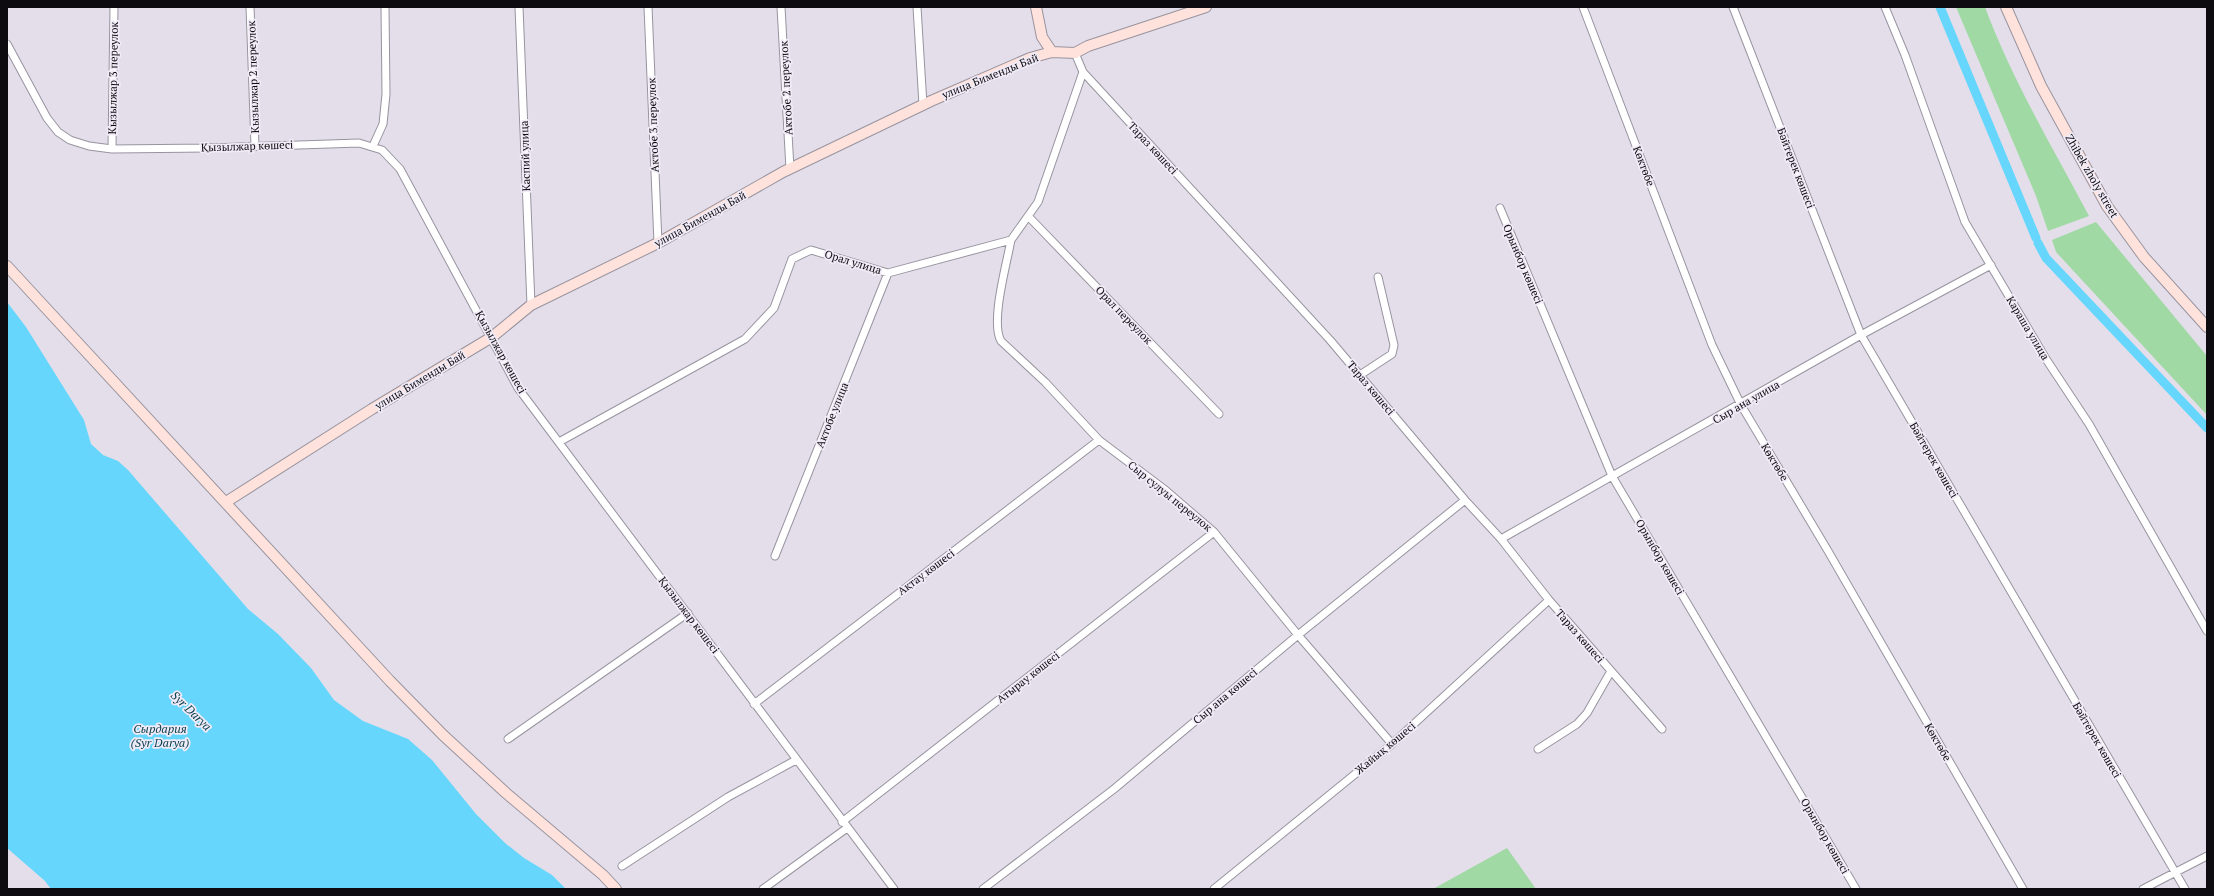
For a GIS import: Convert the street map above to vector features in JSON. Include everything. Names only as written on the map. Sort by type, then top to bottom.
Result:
[{"type":"street","name":"Кызылжар 3 переулок","points":[[112,149],[114,7]]},
{"type":"street","name":"Кызылжар 2 переулок","points":[[250,7],[255,146]]},
{"type":"street","points":[[373,146],[383,124],[386,94],[385,7]]},
{"type":"street","name":"Каспий улица","points":[[519,7],[531,305]]},
{"type":"street","name":"Актобе 3 переулок","points":[[648,7],[658,243]]},
{"type":"street","name":"Актобе 2 переулок","points":[[781,7],[790,169]]},
{"type":"street","points":[[917,7],[923,105]]},
{"type":"street","points":[[1036,7],[1042,37],[1052,52]]},
{"type":"street","name":"улица Бименды Бай","points":[[226,502],[372,409],[492,337],[531,305],[658,243],[790,169],[923,105],[1030,58],[1052,52],[1075,53],[1088,46],[1206,7]]},
{"type":"street","name":"Көктөбе","points":[[1583,7],[1712,345],[1741,405],[1828,551],[2023,889]]},
{"type":"street","name":"Бәйтерек көшесі","points":[[1733,7],[1861,335],[2184,889]]},
{"type":"street","name":"Караша улица","points":[[1885,7],[1965,222],[2046,359],[2089,424],[2207,631]]},
{"type":"street","name":"Zhibek zholy street","points":[[2006,7],[2041,86],[2107,206],[2144,257],[2207,327]]},
{"type":"street","name":"Қызылжар көшесі","points":[[7,44],[47,118],[58,132],[70,140],[89,146],[112,149],[359,143],[373,146],[382,150],[400,169],[492,337],[518,388],[688,613],[842,822],[894,889]]},
{"type":"street","name":"Тараз көшесі","points":[[1075,53],[1083,72],[1325,334],[1501,539],[1549,600],[1662,728]]},
{"type":"street","points":[[1011,240],[1038,202],[1083,72]]},
{"type":"street","name":"Орынбор көшесі","points":[[1500,208],[1612,476],[1856,889]]},
{"type":"street","name":"Орал переулок","points":[[1028,216],[1219,414]]},
{"type":"street","name":"Орал улица","points":[[559,442],[745,339],[774,308],[792,259],[811,250],[888,273],[1011,240]]},
{"type":"street","name":"Сыр сулуы переулок","points":[[1011,240],[997,315],[997,334],[1007,348],[1045,382],[1099,440],[1164,489],[1214,532],[1298,635],[1392,744]]},
{"type":"street","name":"Сыр ана улица","points":[[1501,539],[1741,405],[1861,335],[1991,265]]},
{"type":"street","points":[[7,266],[390,681],[444,735],[506,792],[603,875],[616,889]]},
{"type":"street","name":"Актобе улица","points":[[775,556],[888,273]]},
{"type":"street","points":[[1360,375],[1392,354],[1394,344],[1378,277]]},
{"type":"street","name":"Ақтау көшесі","points":[[754,704],[1099,440]]},
{"type":"street","name":"Сыр ана көшесі","points":[[984,889],[1114,789],[1298,635],[1466,500]]},
{"type":"street","name":"Атырау көшесі","points":[[842,822],[1214,532]]},
{"type":"street","name":"Жайық көшесі","points":[[1214,889],[1392,744],[1549,600]]},
{"type":"street","points":[[508,739],[688,613]]},
{"type":"street","points":[[1538,748],[1577,724],[1587,713],[1611,671]]},
{"type":"street","points":[[622,866],[728,797],[796,760]]},
{"type":"street","points":[[763,889],[847,828]]},
{"type":"street","points":[[2143,889],[2207,856]]},
{"type":"green space","points":[[1956,7],[1985,7],[2020,87],[2089,216],[2048,231],[2036,196]]},
{"type":"green space","points":[[2096,222],[2207,356],[2207,415],[2056,252],[2052,240]]},
{"type":"green space","points":[[1507,848],[1536,889],[1433,889]]},
{"type":"water","name":"Сырдария (Syr Darya)","points":[[7,302],[26,327],[84,420],[91,444],[103,455],[118,461],[128,470],[248,609],[278,634],[311,668],[334,700],[363,721],[408,739],[432,760],[476,814],[505,843],[524,858],[552,875],[566,889],[51,889],[45,881],[7,848]]},
{"type":"waterway","points":[[1940,7],[2036,238]]},
{"type":"waterway","points":[[2038,243],[2046,258],[2207,428]]},
{"type":"water label","name":"Syr Darya","points":[[191,711]]}]
